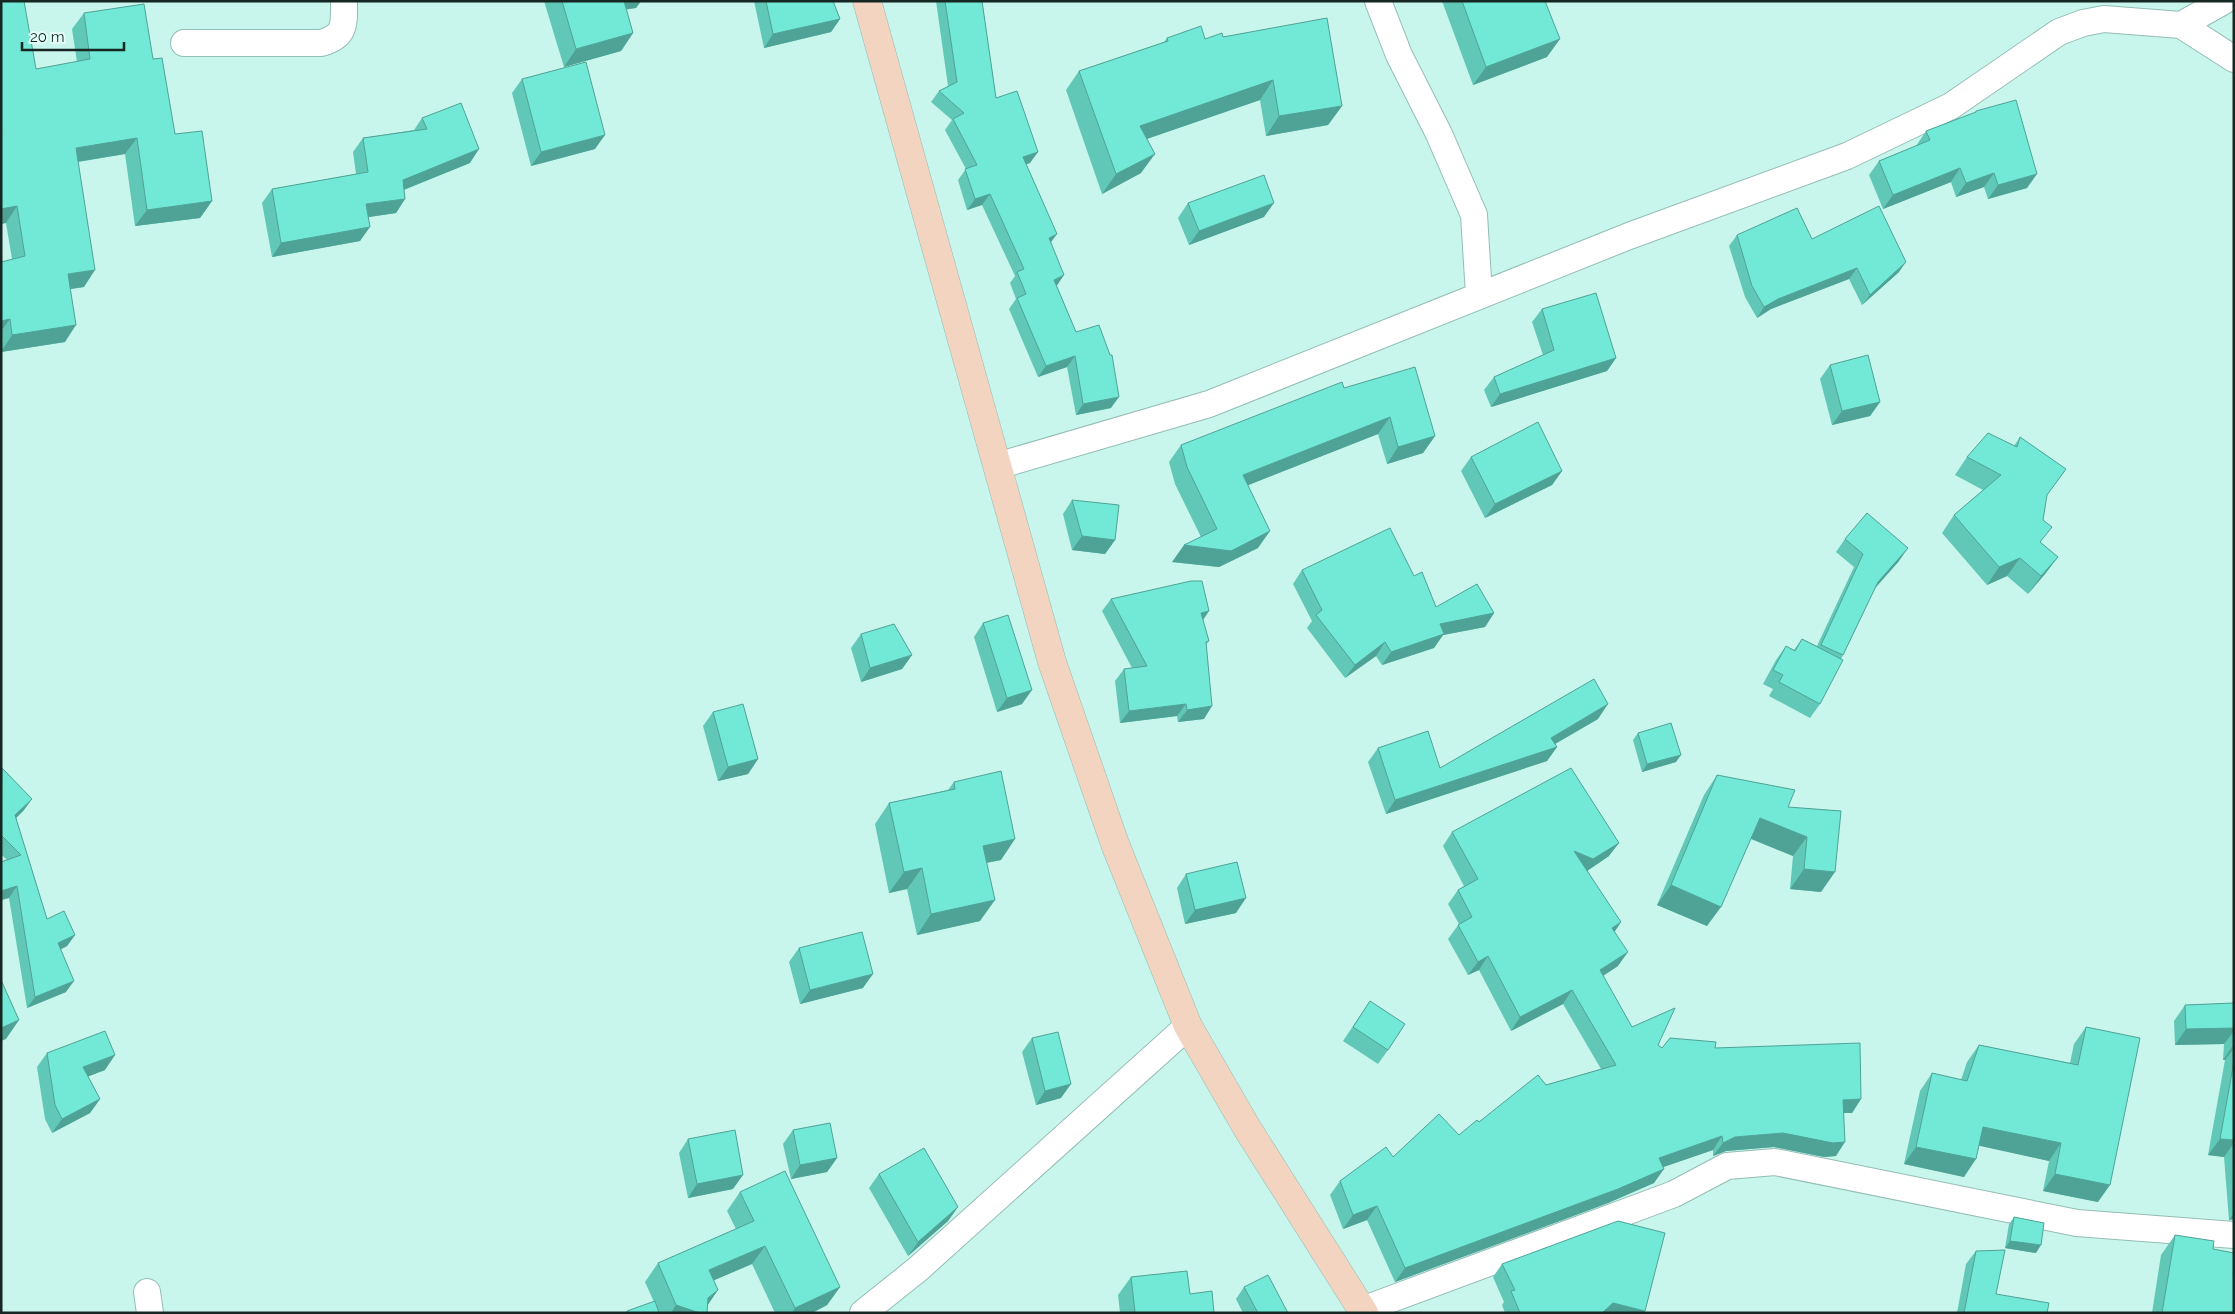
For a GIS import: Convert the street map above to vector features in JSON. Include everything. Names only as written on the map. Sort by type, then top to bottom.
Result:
[{"type":"street","points":[[184,44],[321,43],[336,38],[344,27],[344,1]]},
{"type":"street","points":[[867,1],[1052,662],[1115,844],[1188,1026],[1247,1128],[1363,1312],[1674,1194],[1728,1166],[1774,1162],[2077,1223],[2234,1235]]},
{"type":"street","points":[[1378,1],[1399,54],[1439,134],[1474,215],[1479,296]]},
{"type":"street","points":[[2181,25],[2224,1]]},
{"type":"street","points":[[997,466],[1209,404],[1629,236],[1847,156],[1951,106],[2059,32],[2104,19],[2181,25],[2234,59]]},
{"type":"street","points":[[863,1313],[918,1269],[1188,1026]]},
{"type":"building","points":[[1,1],[24,1],[36,69],[90,59],[84,13],[144,4],[153,59],[162,58],[175,134],[202,131],[212,201],[147,210],[137,138],[76,148],[95,270],[68,274],[76,325],[12,335],[10,319],[1,321],[1,262],[25,256],[17,206],[1,209]]},
{"type":"building","points":[[562,1],[624,1],[633,33],[576,49]]},
{"type":"building","points":[[766,1],[833,1],[840,19],[773,34]]},
{"type":"building","points":[[945,1],[982,1],[996,98],[1017,91],[1038,152],[1023,157],[1057,234],[1049,238],[1064,275],[1054,280],[1076,332],[1099,325],[1110,355],[1112,355],[1119,397],[1083,404],[1075,356],[1046,366],[1017,298],[1026,294],[1017,272],[1024,269],[990,194],[975,199],[965,169],[977,165],[953,119],[964,113],[939,91],[957,82]]},
{"type":"building","points":[[1462,1],[1545,1],[1560,39],[1486,67]]},
{"type":"building","points":[[1327,18],[1342,106],[1279,116],[1273,80],[1140,126],[1155,154],[1116,174],[1079,71],[1168,41],[1167,38],[1201,26],[1205,39],[1222,33],[1223,37]]},
{"type":"building","points":[[586,62],[605,135],[541,152],[522,79]]},
{"type":"building","points":[[2016,100],[2037,174],[1998,185],[1994,173],[1966,183],[1960,168],[1893,195],[1879,161],[1930,140],[1926,131],[1976,111]]},
{"type":"building","points":[[461,103],[479,149],[403,180],[405,199],[366,204],[370,227],[281,243],[272,189],[368,172],[363,138],[427,129],[422,118]]},
{"type":"building","points":[[1264,175],[1274,203],[1199,231],[1188,203]]},
{"type":"building","points":[[1879,206],[1906,262],[1870,295],[1857,268],[1778,299],[1764,307],[1752,286],[1737,235],[1797,208],[1812,239]]},
{"type":"building","points":[[1596,293],[1616,358],[1500,394],[1494,377],[1554,350],[1542,309]]},
{"type":"building","points":[[1868,355],[1880,402],[1842,411],[1830,365]]},
{"type":"building","points":[[1415,367],[1435,436],[1398,447],[1390,417],[1243,475],[1270,531],[1231,551],[1184,545],[1217,529],[1187,467],[1181,445],[1342,382],[1344,388]]},
{"type":"building","points":[[1538,422],[1562,471],[1495,504],[1471,457]]},
{"type":"building","points":[[1988,433],[2017,447],[2020,437],[2066,469],[2047,495],[2043,520],[2052,527],[2040,542],[2058,557],[2041,576],[2020,558],[1999,567],[1954,515],[2001,475],[1967,457]]},
{"type":"building","points":[[1072,500],[1119,505],[1115,540],[1082,536]]},
{"type":"building","points":[[1867,513],[1908,548],[1878,582],[1843,655],[1821,645],[1863,554],[1845,539]]},
{"type":"building","points":[[1390,528],[1414,576],[1422,572],[1436,607],[1477,584],[1494,613],[1440,624],[1444,634],[1391,652],[1385,642],[1355,665],[1316,615],[1322,610],[1302,570]]},
{"type":"building","points":[[1191,581],[1202,581],[1209,611],[1201,613],[1209,641],[1206,642],[1212,706],[1187,710],[1186,704],[1129,711],[1124,669],[1147,666],[1111,599]]},
{"type":"building","points":[[1008,615],[1032,690],[1007,698],[983,623]]},
{"type":"building","points":[[894,624],[912,655],[870,668],[861,634]]},
{"type":"building","points":[[1802,639],[1843,660],[1820,704],[1779,682],[1783,675],[1773,670],[1786,646],[1795,651]]},
{"type":"building","points":[[1594,679],[1608,704],[1551,738],[1557,747],[1395,800],[1378,748],[1428,731],[1440,768]]},
{"type":"building","points":[[743,704],[758,759],[728,767],[713,712]]},
{"type":"building","points":[[1671,723],[1681,755],[1647,764],[1638,733]]},
{"type":"building","points":[[2,768],[32,799],[15,815],[47,919],[64,911],[75,935],[58,943],[74,981],[35,997],[17,886],[1,891],[1,862],[21,855],[1,835]]},
{"type":"building","points":[[1571,768],[1619,843],[1593,859],[1574,851],[1621,922],[1612,928],[1628,952],[1600,970],[1632,1027],[1675,1008],[1658,1045],[1662,1048],[1670,1038],[1716,1042],[1715,1048],[1860,1043],[1861,1099],[1843,1100],[1845,1142],[1833,1143],[1783,1133],[1735,1137],[1723,1143],[1722,1136],[1659,1158],[1664,1169],[1618,1189],[1405,1268],[1377,1206],[1353,1215],[1340,1181],[1386,1147],[1393,1157],[1439,1114],[1459,1135],[1477,1120],[1479,1122],[1538,1075],[1546,1085],[1616,1065],[1572,990],[1520,1017],[1488,956],[1478,962],[1458,925],[1472,917],[1458,890],[1478,879],[1452,832]]},
{"type":"building","points":[[1001,771],[1015,839],[983,846],[995,900],[931,914],[922,868],[904,872],[889,803],[955,789],[954,782]]},
{"type":"building","points":[[1717,775],[1795,790],[1788,807],[1841,811],[1835,872],[1804,869],[1807,837],[1760,818],[1721,907],[1671,885]]},
{"type":"building","points":[[1237,862],[1246,898],[1195,910],[1186,874]]},
{"type":"building","points":[[862,932],[873,974],[810,990],[799,948]]},
{"type":"building","points":[[1,980],[19,1020],[1,1028]]},
{"type":"building","points":[[1370,1001],[1405,1024],[1388,1050],[1353,1027]]},
{"type":"building","points":[[2234,1003],[2234,1028],[2186,1029],[2185,1005]]},
{"type":"building","points":[[2086,1027],[2140,1038],[2110,1185],[2055,1174],[2061,1143],[1983,1127],[1976,1159],[1916,1147],[1932,1073],[1967,1081],[1979,1045],[2078,1065]]},
{"type":"building","points":[[105,1031],[115,1055],[83,1067],[100,1099],[62,1119],[55,1105],[47,1053]]},
{"type":"building","points":[[1058,1032],[1071,1084],[1045,1091],[1032,1038]]},
{"type":"building","points":[[2234,1061],[2234,1140],[2220,1139]]},
{"type":"building","points":[[830,1123],[837,1158],[800,1165],[793,1130]]},
{"type":"building","points":[[735,1130],[743,1175],[697,1184],[688,1139]]},
{"type":"building","points":[[924,1148],[958,1207],[918,1242],[879,1174]]},
{"type":"building","points":[[785,1171],[840,1287],[795,1308],[765,1246],[709,1270],[718,1290],[708,1298],[707,1313],[700,1313],[676,1305],[658,1263],[754,1221],[740,1192]]},
{"type":"building","points":[[2014,1217],[2044,1223],[2041,1245],[2010,1241]]},
{"type":"building","points":[[1618,1221],[1665,1233],[1645,1311],[1613,1303],[1602,1313],[1520,1313],[1511,1291],[1515,1290],[1502,1264]]},
{"type":"building","points":[[2175,1235],[2214,1241],[2213,1249],[2234,1253],[2234,1313],[2162,1313]]},
{"type":"building","points":[[2005,1250],[1996,1294],[2049,1303],[2047,1313],[1964,1313],[1976,1251]]},
{"type":"building","points":[[1187,1271],[1190,1294],[1212,1291],[1214,1313],[1133,1313],[1135,1312],[1131,1277]]},
{"type":"building","points":[[1268,1275],[1288,1313],[1258,1313],[1244,1287]]},
{"type":"building","points":[[655,1301],[659,1313],[628,1313],[627,1311]]}]
